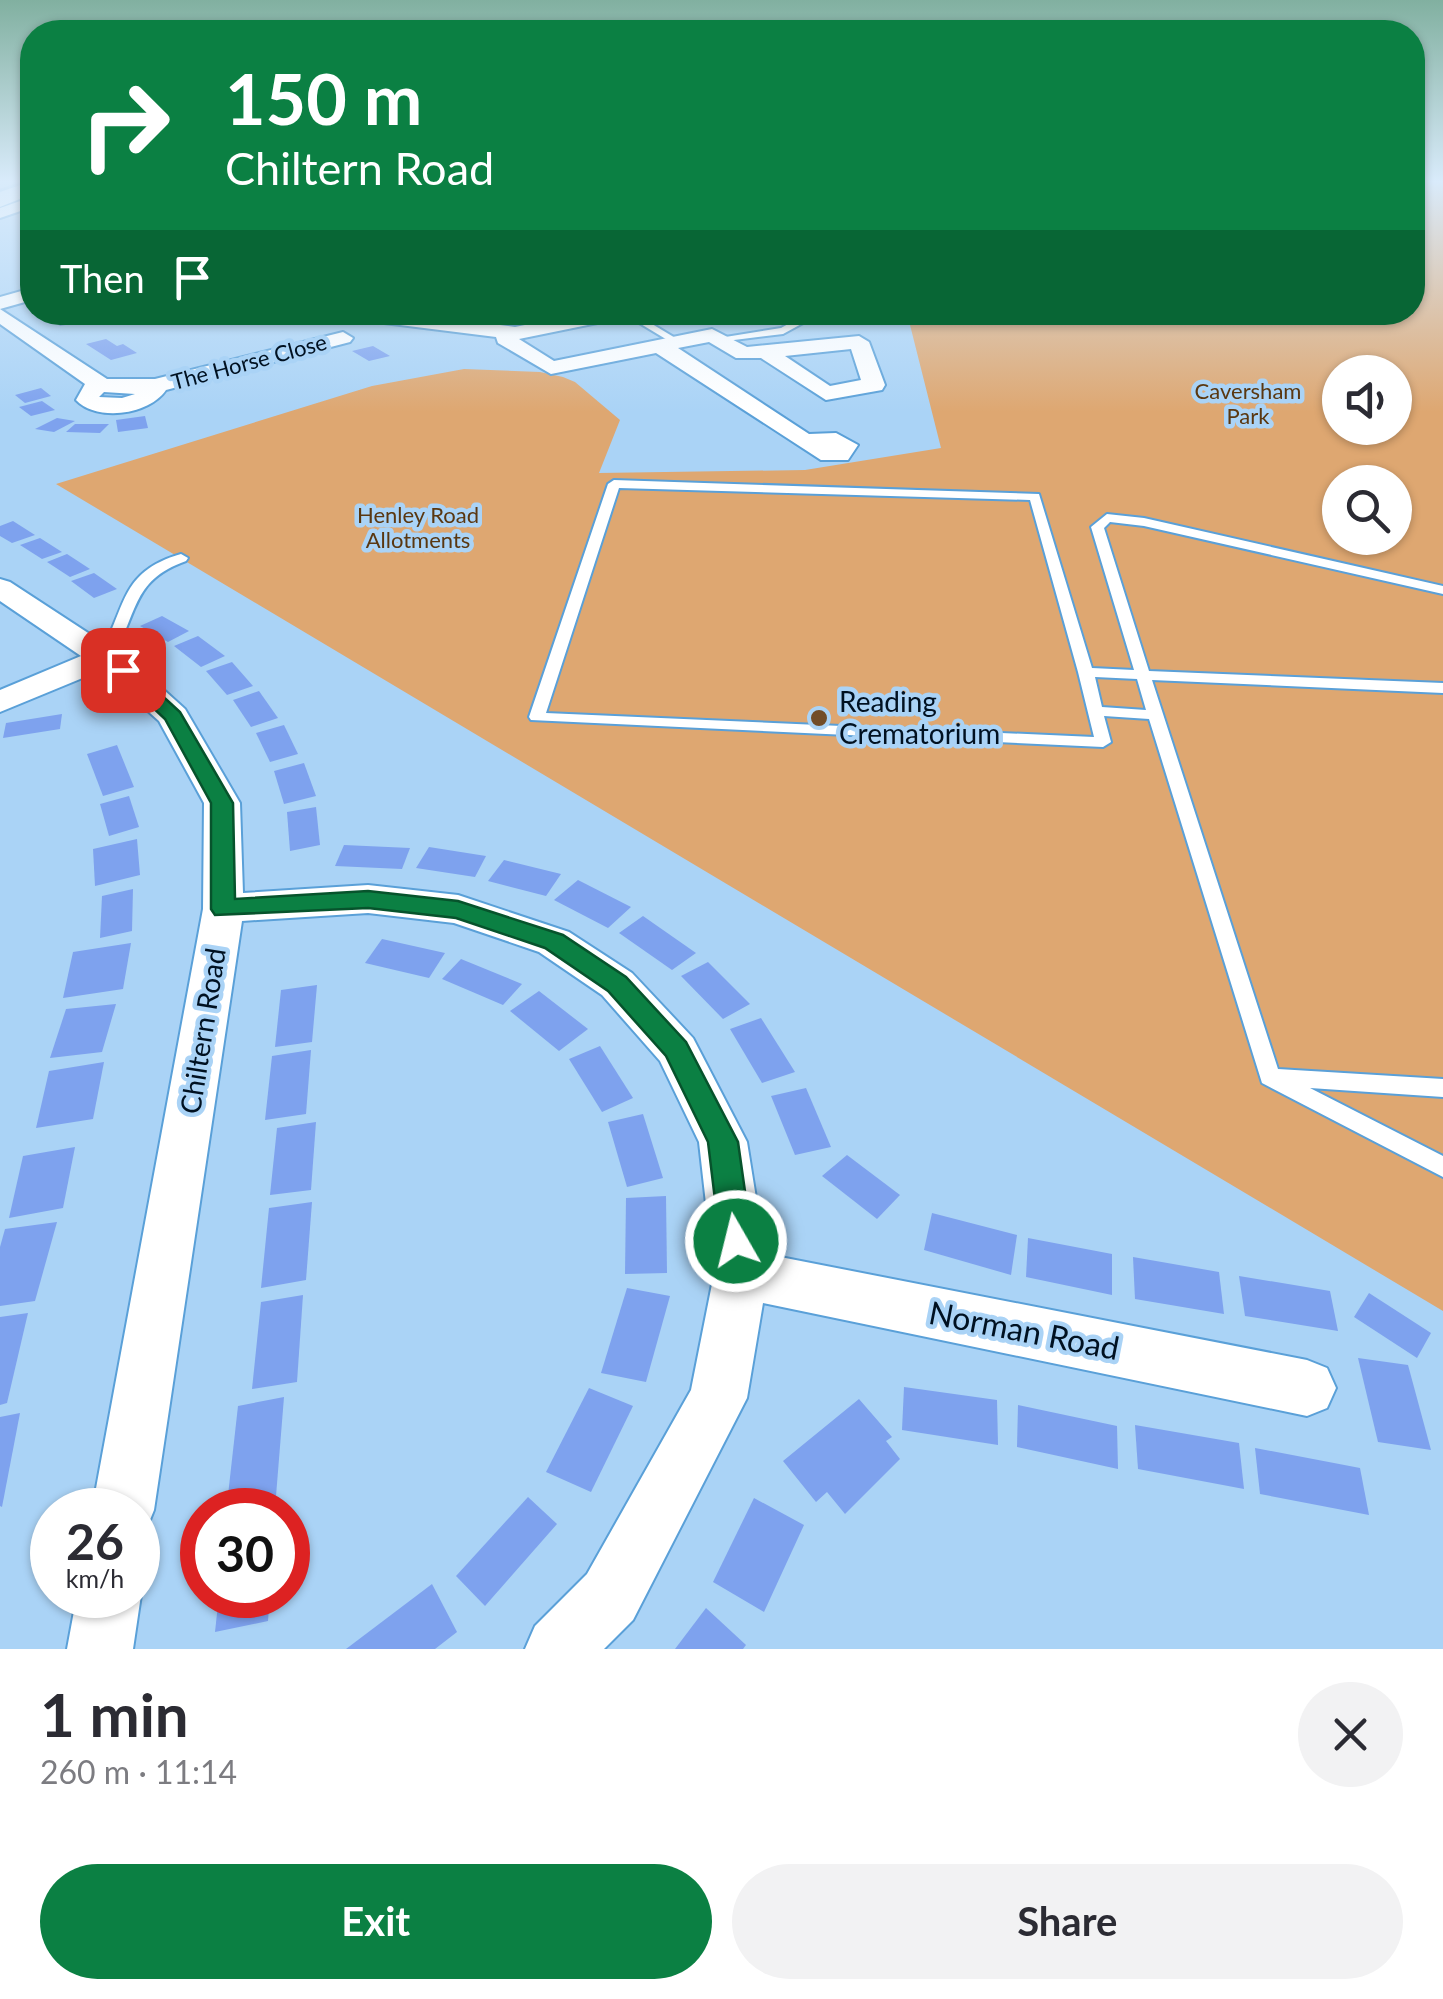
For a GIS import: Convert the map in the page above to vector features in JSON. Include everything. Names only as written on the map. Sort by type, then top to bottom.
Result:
[{"type":"street","name":"The Horse Close","points":[[0,315],[101,385],[91,390],[87,400],[102,406],[142,400],[152,395],[156,386],[343,338]]},
{"type":"street","points":[[450,325],[516,333]]},
{"type":"street","points":[[557,325],[505,339],[551,368],[712,335],[742,354],[860,342],[874,385],[826,393],[765,352]]},
{"type":"street","points":[[669,344],[804,442]]},
{"type":"street","name":"Chiltern Road","points":[[0,588],[105,657],[173,716],[222,803],[223,909],[127,1488]]},
{"type":"street","points":[[0,702],[105,657]]},
{"type":"street","points":[[223,909],[278,902],[368,899],[458,909],[554,942],[617,984],[677,1050],[723,1142],[741,1274],[718,1398],[610,1598],[558,1649]]},
{"type":"street","name":"Norman Road","points":[[741,1274],[1307,1388]]},
{"type":"street","points":[[100,1649],[105,1618]]},
{"type":"lane","points":[[642,325],[669,344]]},
{"type":"lane","points":[[718,339],[783,331],[793,325]]},
{"type":"lane","points":[[614,484],[1035,497],[1095,712],[1103,742],[536,717],[614,484]]},
{"type":"lane","points":[[1443,590],[1144,522],[1107,518],[1096,527],[1270,1077],[1443,1167]]},
{"type":"lane","points":[[105,657],[119,637],[140,578],[164,562],[181,558]]},
{"type":"lane","points":[[1086,672],[1443,688]]},
{"type":"lane","points":[[1095,712],[1154,714]]},
{"type":"lane","points":[[1270,1077],[1443,1088]]},
{"type":"green space","points":[[1425,258],[1443,258],[1443,1311],[56,484],[372,386],[464,369],[540,372],[575,382],[620,420],[599,473],[805,470],[941,448],[910,325],[1425,325]]},
{"type":"building","points":[[106,339],[137,353],[111,360],[86,344]]},
{"type":"building","points":[[373,346],[390,356],[369,361],[352,351]]},
{"type":"building","points":[[41,388],[51,396],[25,403],[15,395]]},
{"type":"building","points":[[42,401],[55,410],[31,416],[19,407]]},
{"type":"building","points":[[145,416],[148,428],[118,432],[116,420]]},
{"type":"building","points":[[57,418],[75,421],[54,432],[35,429]]},
{"type":"building","points":[[75,424],[109,424],[100,433],[66,432]]},
{"type":"building","points":[[13,521],[35,535],[12,543],[0,536],[0,526]]},
{"type":"building","points":[[40,538],[62,552],[42,559],[20,545]]},
{"type":"building","points":[[67,554],[90,569],[70,577],[47,562]]},
{"type":"building","points":[[94,573],[117,589],[94,598],[71,581]]},
{"type":"building","points":[[162,616],[189,631],[168,642],[140,626]]},
{"type":"building","points":[[198,636],[225,656],[201,667],[174,646]]},
{"type":"building","points":[[232,662],[253,686],[227,695],[206,671]]},
{"type":"building","points":[[259,691],[278,718],[251,727],[233,700]]},
{"type":"building","points":[[62,714],[60,729],[3,738],[6,723]]},
{"type":"building","points":[[284,725],[298,754],[270,762],[256,733]]},
{"type":"building","points":[[117,745],[134,787],[103,796],[87,754]]},
{"type":"building","points":[[304,763],[316,796],[284,804],[274,771]]},
{"type":"building","points":[[129,796],[139,827],[109,836],[100,804]]},
{"type":"building","points":[[316,807],[320,845],[290,851],[287,812]]},
{"type":"building","points":[[137,839],[140,875],[95,886],[93,849]]},
{"type":"building","points":[[344,845],[410,848],[402,869],[335,866]]},
{"type":"building","points":[[429,847],[486,856],[475,877],[416,868]]},
{"type":"building","points":[[504,860],[561,874],[546,896],[488,881]]},
{"type":"building","points":[[578,880],[631,907],[608,928],[554,900]]},
{"type":"building","points":[[133,889],[132,931],[100,938],[102,896]]},
{"type":"building","points":[[643,916],[696,953],[672,970],[619,933]]},
{"type":"building","points":[[382,939],[445,953],[429,978],[365,963]]},
{"type":"building","points":[[131,943],[123,989],[63,998],[73,952]]},
{"type":"building","points":[[461,959],[522,984],[503,1005],[442,979]]},
{"type":"building","points":[[708,962],[750,1004],[723,1019],[681,976]]},
{"type":"building","points":[[317,985],[312,1042],[275,1047],[281,990]]},
{"type":"building","points":[[539,991],[588,1029],[559,1051],[510,1011]]},
{"type":"building","points":[[116,1004],[102,1052],[50,1058],[66,1009]]},
{"type":"building","points":[[761,1018],[795,1072],[762,1083],[730,1029]]},
{"type":"building","points":[[600,1046],[633,1098],[602,1112],[569,1059]]},
{"type":"building","points":[[311,1050],[306,1114],[265,1120],[272,1056]]},
{"type":"building","points":[[104,1062],[93,1119],[36,1128],[49,1071]]},
{"type":"building","points":[[806,1088],[831,1147],[795,1155],[771,1096]]},
{"type":"building","points":[[643,1114],[663,1178],[627,1187],[608,1122]]},
{"type":"building","points":[[316,1122],[311,1190],[270,1195],[277,1128]]},
{"type":"building","points":[[75,1147],[63,1208],[9,1218],[23,1156]]},
{"type":"building","points":[[847,1155],[900,1195],[877,1219],[822,1176]]},
{"type":"building","points":[[666,1196],[667,1273],[625,1274],[626,1198]]},
{"type":"building","points":[[312,1202],[306,1280],[261,1288],[269,1208]]},
{"type":"building","points":[[932,1213],[1017,1235],[1011,1275],[924,1250]]},
{"type":"building","points":[[57,1222],[35,1301],[0,1306],[0,1247],[5,1229]]},
{"type":"building","points":[[1028,1238],[1112,1254],[1112,1295],[1026,1277]]},
{"type":"building","points":[[1133,1257],[1219,1272],[1224,1314],[1135,1299]]},
{"type":"building","points":[[1239,1276],[1330,1291],[1338,1331],[1245,1316]]},
{"type":"building","points":[[627,1288],[670,1296],[646,1382],[601,1373]]},
{"type":"building","points":[[1369,1293],[1431,1333],[1417,1358],[1354,1317]]},
{"type":"building","points":[[303,1295],[297,1382],[252,1389],[261,1302]]},
{"type":"building","points":[[28,1313],[7,1403],[0,1405],[0,1317]]},
{"type":"building","points":[[1358,1358],[1408,1365],[1431,1450],[1378,1442]]},
{"type":"building","points":[[904,1387],[997,1400],[998,1445],[902,1430]]},
{"type":"building","points":[[589,1388],[633,1406],[591,1492],[546,1472]]},
{"type":"building","points":[[284,1397],[277,1488],[229,1488],[238,1406]]},
{"type":"building","points":[[859,1399],[892,1437],[886,1441],[900,1459],[845,1514],[827,1492],[816,1502],[783,1461]]},
{"type":"building","points":[[1018,1405],[1117,1426],[1118,1469],[1017,1447]]},
{"type":"building","points":[[20,1413],[2,1507],[0,1417]]},
{"type":"building","points":[[1135,1425],[1239,1443],[1244,1489],[1138,1469]]},
{"type":"building","points":[[1255,1448],[1360,1468],[1369,1515],[1260,1494]]},
{"type":"building","points":[[528,1497],[557,1524],[485,1606],[456,1576]]},
{"type":"building","points":[[754,1498],[804,1525],[764,1612],[713,1582]]},
{"type":"building","points":[[432,1584],[457,1632],[435,1649],[346,1649]]},
{"type":"building","points":[[706,1608],[746,1645],[743,1649],[675,1649]]},
{"type":"building","points":[[217,1618],[268,1618],[268,1621],[215,1632]]},
{"type":"place","name":"Reading Crematorium","points":[[819,718]]},
{"type":"route","points":[[123,670],[173,716],[222,803],[223,909],[278,902],[368,899],[458,909],[554,942],[617,984],[677,1050],[723,1142],[736,1241]]},
{"type":"park label","name":"Caversham Park","points":[[1248,404]]},
{"type":"park label","name":"Henley Road Allotments","points":[[418,528]]}]
